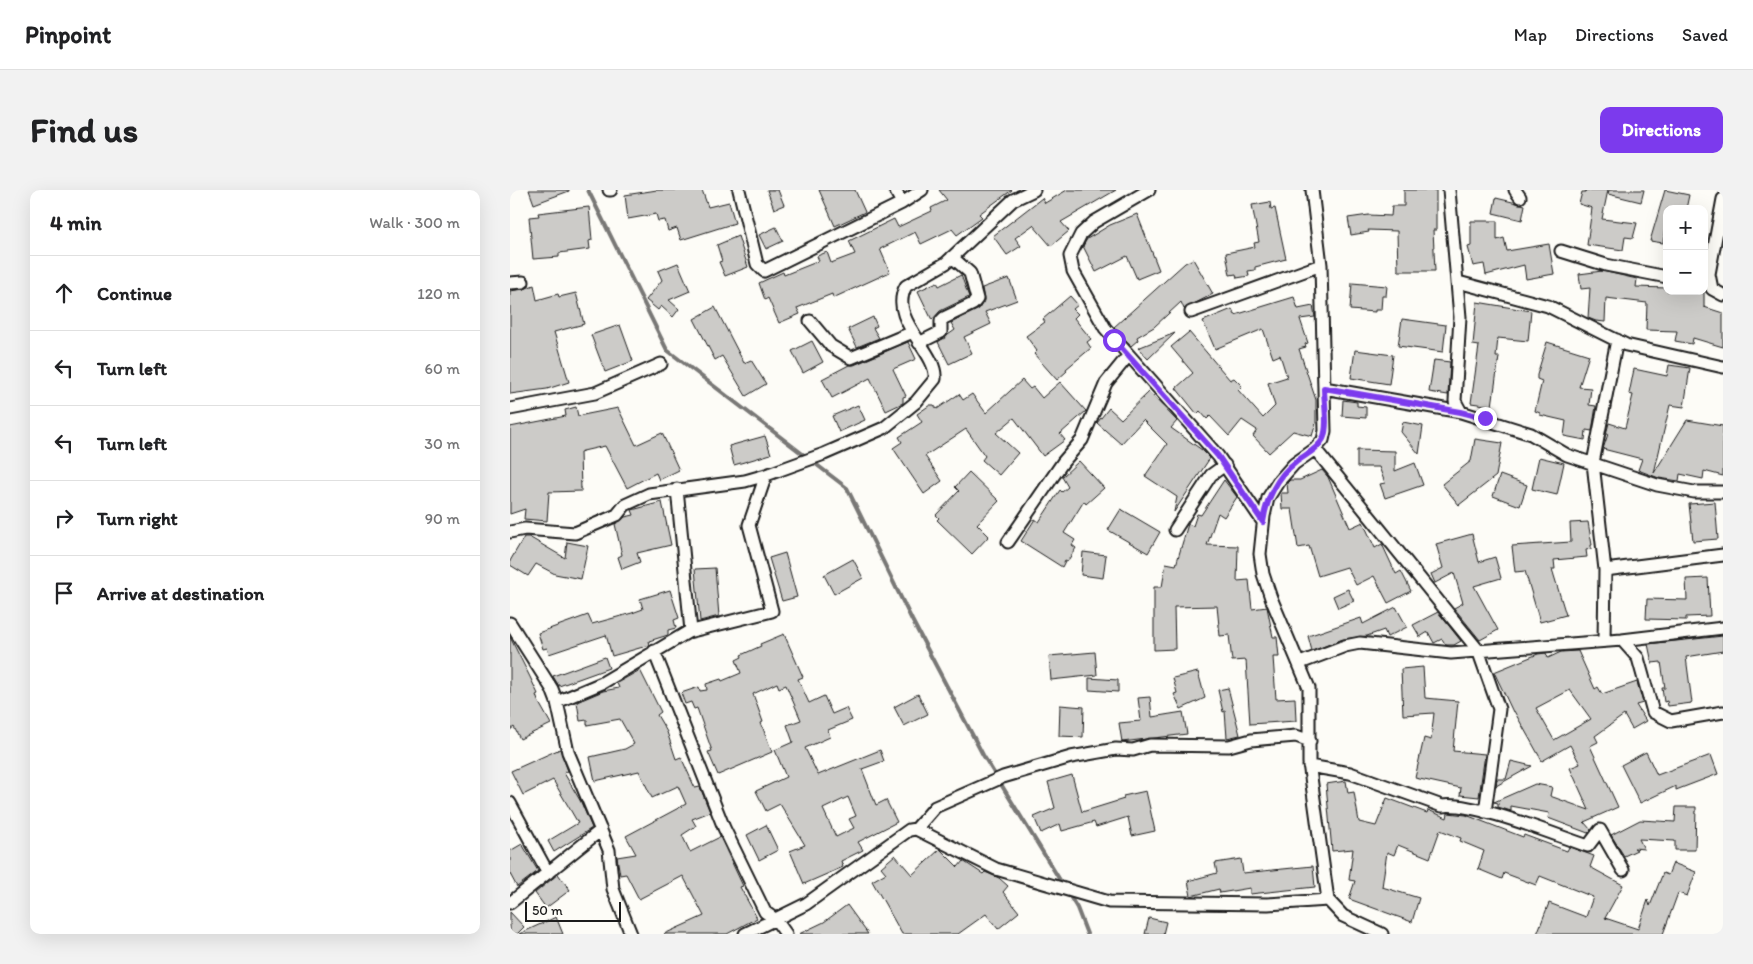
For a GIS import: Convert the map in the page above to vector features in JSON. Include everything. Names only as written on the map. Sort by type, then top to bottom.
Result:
[{"type":"street","points":[[739,190],[757,264],[764,271],[902,203],[922,190]]},
{"type":"street","points":[[895,190],[902,203]]},
{"type":"street","points":[[510,532],[524,529],[575,534],[617,514],[625,505],[642,497],[677,490],[746,481],[824,454],[884,428],[903,414],[935,379],[932,366],[902,310],[903,293],[909,283],[942,266],[1013,200],[1034,190]]},
{"type":"street","points":[[1149,190],[1088,228],[1076,241],[1070,256],[1073,272],[1098,317],[1128,356],[1225,465],[1263,522]]},
{"type":"street","points":[[1312,190],[1321,265],[1325,431],[1323,440],[1315,449],[1294,464],[1278,482],[1268,498],[1263,522],[1260,554],[1263,574],[1271,598],[1310,688],[1308,724],[1310,741],[1309,766],[1328,900],[1343,916],[1382,934]]},
{"type":"street","points":[[1448,190],[1460,317],[1455,401],[1461,412]]},
{"type":"street","points":[[1723,199],[1708,288],[1723,294]]},
{"type":"street","points":[[1561,251],[1606,265],[1663,276]]},
{"type":"street","points":[[919,343],[941,332],[941,321],[944,318],[976,302],[977,299],[970,273],[952,257]]},
{"type":"street","points":[[1191,312],[1321,265]]},
{"type":"street","points":[[510,283],[523,282]]},
{"type":"street","points":[[1458,282],[1548,306],[1626,344],[1723,367]]},
{"type":"street","points":[[810,321],[831,346],[851,358],[913,332]]},
{"type":"street","points":[[1604,641],[1605,570],[1593,463],[1617,340]]},
{"type":"street","points":[[1008,542],[1063,462],[1082,440],[1106,383],[1128,356]]},
{"type":"street","points":[[510,409],[595,393],[661,364]]},
{"type":"street","points":[[1324,388],[1461,412],[1531,434],[1567,455],[1657,485],[1694,492],[1723,492]]},
{"type":"street","points":[[1315,449],[1478,650],[1499,709],[1485,812]]},
{"type":"street","points":[[1174,530],[1211,475],[1225,465]]},
{"type":"street","points":[[557,702],[602,683],[654,650],[691,631],[772,611],[749,525],[766,475]]},
{"type":"street","points":[[677,490],[691,631]]},
{"type":"street","points":[[1605,570],[1723,555]]},
{"type":"street","points":[[510,623],[552,689],[557,702],[568,752],[609,850],[613,889],[631,934]]},
{"type":"street","points":[[1300,663],[1345,646],[1360,643],[1451,653],[1622,640],[1723,628]]},
{"type":"street","points":[[1622,640],[1638,658],[1653,712],[1671,721],[1723,712]]},
{"type":"street","points":[[654,650],[730,842],[765,912],[776,920],[786,934]]},
{"type":"street","points":[[916,829],[935,807],[1003,777],[1071,757],[1116,749],[1133,750],[1150,745],[1229,746],[1251,740],[1296,736],[1310,741]]},
{"type":"street","points":[[1309,766],[1350,773],[1442,806],[1449,804],[1485,812],[1588,846],[1600,830],[1623,870]]},
{"type":"street","points":[[510,803],[548,873]]},
{"type":"street","points":[[745,934],[776,920],[813,899],[909,830],[916,829],[996,869],[1109,902],[1268,904],[1328,900]]},
{"type":"street","points":[[510,903],[601,830]]},
{"type":"building","points":[[529,190],[569,190],[569,191],[534,204]]},
{"type":"building","points":[[657,190],[702,190],[708,207],[729,202],[735,223],[681,240],[677,228],[668,231],[665,220],[658,221],[656,214],[628,219],[625,195]]},
{"type":"building","points":[[767,190],[778,190],[784,205],[774,209]]},
{"type":"building","points":[[819,190],[855,190],[865,212],[835,226]]},
{"type":"building","points":[[939,190],[1012,190],[979,214],[982,217],[957,235],[952,229],[921,244],[915,232],[880,249],[890,272],[833,298],[832,294],[797,308],[800,314],[779,323],[768,298],[765,300],[759,283],[783,272],[784,275],[819,261],[817,256],[827,252],[831,263],[855,254],[849,241],[894,219],[898,227],[932,211],[931,208],[947,200]]},
{"type":"building","points":[[1067,190],[1116,190],[1061,222],[1069,231],[1051,246],[1033,225],[1015,238],[1021,246],[1007,255],[993,236],[1042,198],[1045,203]]},
{"type":"building","points":[[1404,190],[1436,190],[1436,230],[1433,230],[1435,271],[1398,271],[1397,231],[1368,230],[1369,232],[1351,235],[1348,218],[1369,215],[1391,216],[1392,206],[1404,206]]},
{"type":"building","points":[[1586,190],[1608,190],[1602,219],[1637,223],[1633,238],[1625,237],[1623,250],[1587,245],[1592,208],[1579,204],[1582,192]]},
{"type":"building","points":[[1609,190],[1644,190],[1641,202],[1608,194]]},
{"type":"building","points":[[1665,190],[1689,195],[1687,205],[1663,205],[1663,243],[1650,241]]},
{"type":"building","points":[[1496,198],[1525,205],[1522,220],[1493,213]]},
{"type":"building","points":[[1270,202],[1271,209],[1275,208],[1286,259],[1255,267],[1255,270],[1248,271],[1249,276],[1237,278],[1236,274],[1230,275],[1226,253],[1255,247],[1254,243],[1259,242],[1252,205]]},
{"type":"building","points":[[589,207],[592,240],[589,241],[590,249],[559,253],[559,257],[533,259],[529,217],[539,216],[538,213]]},
{"type":"building","points":[[1137,214],[1159,270],[1137,279],[1127,256],[1096,272],[1083,246],[1087,239],[1110,225]]},
{"type":"building","points":[[1471,221],[1497,221],[1497,240],[1504,238],[1507,251],[1549,244],[1554,274],[1526,279],[1524,265],[1486,275],[1484,264],[1473,266],[1468,247],[1471,246]]},
{"type":"building","points":[[776,227],[783,241],[766,249],[759,235]]},
{"type":"building","points":[[738,236],[748,267],[725,276],[719,262],[722,261],[717,245]]},
{"type":"building","points":[[1193,259],[1213,294],[1184,309],[1181,302],[1154,327],[1137,337],[1138,340],[1131,346],[1114,327],[1185,263]]},
{"type":"building","points":[[678,263],[690,291],[669,300],[679,309],[673,317],[661,306],[658,310],[646,300],[662,280],[658,271]]},
{"type":"building","points":[[1602,271],[1637,279],[1636,287],[1663,288],[1663,295],[1704,295],[1704,307],[1723,313],[1723,347],[1693,338],[1692,344],[1675,341],[1677,331],[1646,330],[1647,303],[1606,298],[1605,322],[1588,318],[1590,288],[1581,289],[1579,274]]},
{"type":"building","points":[[961,275],[969,297],[940,311],[932,320],[918,291],[937,282],[939,286]]},
{"type":"building","points":[[1009,278],[1017,300],[985,312],[991,324],[964,337],[972,353],[949,364],[938,342],[955,330],[951,323],[979,309],[984,300],[982,288]]},
{"type":"building","points":[[1352,283],[1387,286],[1386,296],[1382,296],[1381,310],[1375,310],[1375,312],[1350,310]]},
{"type":"building","points":[[534,285],[537,300],[558,294],[559,297],[576,293],[584,324],[554,332],[569,382],[547,389],[510,394],[510,291]]},
{"type":"building","points":[[1070,296],[1078,305],[1073,309],[1078,314],[1074,318],[1091,339],[1087,342],[1091,348],[1066,369],[1067,371],[1057,380],[1034,354],[1037,351],[1026,336],[1045,322],[1043,319]]},
{"type":"building","points":[[1294,297],[1298,309],[1313,306],[1315,317],[1300,319],[1308,343],[1305,344],[1306,347],[1299,349],[1316,400],[1316,423],[1312,436],[1293,431],[1269,453],[1253,436],[1257,430],[1242,420],[1229,436],[1210,416],[1207,419],[1200,411],[1197,414],[1176,388],[1193,373],[1171,347],[1189,332],[1230,380],[1234,378],[1242,386],[1238,390],[1263,418],[1275,406],[1268,383],[1287,377],[1280,355],[1273,358],[1263,329],[1215,349],[1203,321],[1232,309],[1235,315]]},
{"type":"building","points":[[1477,302],[1531,311],[1528,341],[1498,338],[1496,357],[1499,357],[1492,406],[1471,403],[1479,346],[1473,345]]},
{"type":"building","points":[[715,307],[744,363],[751,360],[766,384],[746,396],[722,356],[715,360],[694,319]]},
{"type":"building","points":[[873,317],[877,326],[873,328],[879,338],[857,347],[848,329]]},
{"type":"building","points":[[1402,319],[1446,325],[1443,352],[1398,346]]},
{"type":"building","points":[[620,325],[633,361],[605,372],[591,335]]},
{"type":"building","points":[[1175,333],[1148,359],[1138,348]]},
{"type":"building","points":[[812,341],[823,362],[803,373],[792,351]]},
{"type":"building","points":[[908,342],[916,359],[893,369],[906,396],[903,397],[903,403],[886,411],[870,378],[832,398],[822,379],[849,365],[854,365]]},
{"type":"building","points":[[1547,342],[1589,355],[1579,387],[1591,388],[1589,405],[1596,406],[1592,431],[1586,430],[1585,440],[1564,436],[1566,421],[1540,415],[1540,413],[1535,411],[1542,381],[1537,379],[1537,375]]},
{"type":"building","points":[[1355,350],[1393,355],[1389,384],[1351,378]]},
{"type":"building","points":[[1434,360],[1450,362],[1448,395],[1429,392]]},
{"type":"building","points":[[1669,365],[1690,368],[1684,407],[1670,405],[1654,473],[1687,420],[1723,426],[1723,476],[1704,471],[1703,479],[1680,474],[1679,481],[1659,478],[1638,470],[1642,459],[1603,449],[1609,423],[1625,428],[1633,395],[1629,394],[1634,369],[1667,376]]},
{"type":"building","points":[[1022,380],[1030,389],[1033,387],[1042,398],[1060,382],[1086,411],[1060,434],[1065,440],[1043,456],[1014,418],[996,433],[1018,453],[999,475],[982,460],[985,456],[966,429],[925,456],[942,481],[924,494],[893,448],[902,442],[899,437],[922,422],[917,414],[930,405],[934,405],[937,409],[959,394],[963,400],[972,394],[986,413]]},
{"type":"building","points":[[1149,392],[1177,421],[1171,428],[1210,458],[1174,512],[1177,497],[1145,476],[1167,444],[1143,420],[1121,444],[1097,423],[1109,408],[1121,419]]},
{"type":"building","points":[[1343,400],[1357,402],[1357,406],[1366,407],[1366,418],[1342,416]]},
{"type":"building","points":[[858,405],[865,420],[839,432],[832,416]]},
{"type":"building","points":[[576,407],[578,416],[618,408],[636,445],[662,433],[679,470],[659,480],[656,473],[627,488],[605,446],[583,451],[580,452],[581,491],[549,492],[547,521],[524,519],[525,509],[510,514],[510,427],[566,416],[565,410]]},
{"type":"building","points":[[1403,422],[1423,426],[1419,454],[1401,432]]},
{"type":"building","points":[[765,436],[771,454],[734,465],[729,446]]},
{"type":"building","points":[[1475,439],[1502,443],[1496,476],[1459,505],[1442,484],[1471,461]]},
{"type":"building","points":[[1357,450],[1395,451],[1395,471],[1415,463],[1423,485],[1385,498],[1380,484],[1385,483],[1379,467],[1357,467]]},
{"type":"building","points":[[1539,457],[1564,463],[1557,495],[1532,489]]},
{"type":"building","points":[[1079,461],[1104,488],[1086,504],[1084,501],[1064,533],[1075,540],[1072,545],[1076,548],[1062,567],[1021,541],[1035,519],[1039,522],[1060,490],[1062,492],[1068,487],[1062,477]]},
{"type":"building","points":[[1322,470],[1328,477],[1350,528],[1363,522],[1375,548],[1382,544],[1396,574],[1401,571],[1411,591],[1388,603],[1374,576],[1356,585],[1347,567],[1318,576],[1309,546],[1298,548],[1292,509],[1282,509],[1281,493],[1288,493],[1287,483],[1290,480],[1300,480]]},
{"type":"building","points":[[969,472],[999,501],[977,524],[989,536],[972,554],[937,520],[939,518],[936,515],[959,491],[955,487]]},
{"type":"building","points":[[1500,475],[1527,485],[1520,506],[1493,496]]},
{"type":"building","points":[[1224,480],[1237,497],[1224,517],[1218,513],[1207,545],[1238,546],[1237,581],[1249,580],[1252,609],[1267,607],[1273,637],[1277,637],[1279,657],[1273,657],[1276,699],[1295,698],[1296,721],[1250,724],[1246,660],[1232,661],[1229,635],[1220,636],[1217,606],[1174,607],[1175,649],[1154,650],[1154,587],[1162,587],[1166,563],[1176,565],[1188,524],[1193,526],[1197,514],[1201,515]]},
{"type":"building","points":[[662,502],[671,545],[637,553],[640,562],[622,569],[618,557],[622,555],[615,524],[625,517],[634,515],[632,510]]},
{"type":"building","points":[[1715,502],[1718,539],[1693,541],[1689,504]]},
{"type":"building","points":[[1121,509],[1160,532],[1148,553],[1108,530]]},
{"type":"building","points":[[1588,522],[1592,545],[1591,549],[1586,550],[1587,557],[1554,560],[1555,569],[1552,569],[1566,615],[1540,622],[1525,571],[1515,572],[1512,546],[1571,542],[1570,523]]},
{"type":"building","points":[[1472,534],[1479,562],[1495,557],[1501,578],[1474,586],[1498,630],[1480,640],[1454,608],[1463,603],[1454,573],[1435,583],[1431,574],[1443,568],[1436,544]]},
{"type":"building","points":[[524,537],[529,537],[565,558],[567,542],[588,546],[581,579],[555,574],[536,564],[528,576],[510,565],[510,561]]},
{"type":"building","points":[[1083,552],[1106,555],[1103,578],[1081,575]]},
{"type":"building","points":[[785,553],[797,597],[782,601],[769,558]]},
{"type":"building","points":[[853,559],[863,578],[834,594],[824,575]]},
{"type":"building","points":[[715,568],[719,616],[700,621],[695,569]]},
{"type":"building","points":[[1708,578],[1710,616],[1686,617],[1686,620],[1646,619],[1647,599],[1687,600],[1686,579]]},
{"type":"building","points":[[1348,589],[1354,601],[1338,608],[1333,596]]},
{"type":"building","points":[[670,590],[679,618],[674,620],[676,628],[668,630],[668,635],[649,641],[650,645],[612,656],[606,635],[549,654],[547,648],[543,649],[538,633],[588,615],[592,624],[632,613],[643,609],[640,599]]},
{"type":"building","points":[[1396,607],[1407,627],[1387,637],[1384,630],[1367,636],[1343,639],[1312,651],[1308,636],[1361,618],[1363,624]]},
{"type":"building","points":[[1438,612],[1461,641],[1454,645],[1446,645],[1442,639],[1434,643],[1428,632],[1420,637],[1413,625]]},
{"type":"building","points":[[784,634],[803,677],[798,679],[809,703],[824,696],[832,714],[846,708],[852,720],[828,730],[830,737],[805,748],[818,775],[880,750],[884,761],[862,769],[876,805],[886,800],[897,822],[858,842],[863,850],[841,861],[843,867],[804,884],[790,851],[805,845],[780,804],[766,811],[756,791],[786,777],[775,750],[793,742],[787,725],[801,720],[786,685],[779,688],[777,683],[753,694],[772,752],[718,775],[708,752],[712,751],[697,708],[694,709],[691,702],[685,704],[681,693],[699,687],[700,691],[707,690],[706,684],[721,679],[722,681],[741,673],[736,660],[742,657],[741,655],[761,646],[760,644]],"holes":[[[848,797],[856,816],[849,819],[854,828],[836,837],[823,809]]]},
{"type":"building","points":[[1723,636],[1723,651],[1686,657],[1692,703],[1668,706],[1667,701],[1664,702],[1662,688],[1665,688],[1661,662],[1652,663],[1648,644]]},
{"type":"building","points":[[510,637],[538,694],[536,695],[538,701],[551,724],[520,739],[514,727],[510,730]]},
{"type":"building","points":[[1578,651],[1595,689],[1598,687],[1602,694],[1637,682],[1643,703],[1636,705],[1646,721],[1632,729],[1624,715],[1595,736],[1598,742],[1590,746],[1618,807],[1584,822],[1591,830],[1588,833],[1548,818],[1549,813],[1511,806],[1511,811],[1498,807],[1498,803],[1494,802],[1535,784],[1552,787],[1550,796],[1589,810],[1570,768],[1580,764],[1570,745],[1542,761],[1513,712],[1494,672],[1538,654],[1546,653],[1548,658],[1561,652]],"holes":[[[1570,690],[1591,719],[1554,740],[1536,708]]]},
{"type":"building","points":[[1095,652],[1097,675],[1051,680],[1049,656]]},
{"type":"building","points":[[605,657],[609,668],[559,686],[553,676]]},
{"type":"building","points":[[1423,667],[1425,698],[1458,701],[1453,751],[1485,754],[1479,797],[1460,795],[1461,788],[1415,778],[1424,738],[1431,740],[1434,713],[1403,715],[1401,669]]},
{"type":"building","points":[[640,670],[661,712],[657,715],[667,732],[676,759],[681,757],[695,788],[700,787],[710,812],[692,819],[696,826],[682,835],[690,852],[720,837],[743,886],[740,887],[757,918],[727,934],[664,934],[704,916],[683,876],[639,899],[626,874],[620,875],[617,857],[636,854],[626,836],[686,804],[678,786],[652,798],[639,771],[595,781],[590,757],[625,749],[634,744],[620,719],[587,725],[587,720],[580,721],[577,702],[603,691],[619,688],[617,683]]},
{"type":"building","points":[[1198,672],[1205,698],[1181,709],[1174,694],[1177,693],[1173,678]]},
{"type":"building","points":[[1089,678],[1118,680],[1118,692],[1089,690]]},
{"type":"building","points":[[1228,688],[1240,735],[1227,738],[1225,711],[1223,712],[1218,690]]},
{"type":"building","points":[[918,694],[928,714],[904,726],[894,707]]},
{"type":"building","points":[[1150,697],[1152,717],[1183,712],[1187,734],[1122,742],[1119,723],[1141,721],[1138,698]]},
{"type":"building","points":[[1060,705],[1084,707],[1083,737],[1059,736]]},
{"type":"building","points":[[560,749],[568,771],[564,773],[581,802],[592,828],[554,852],[548,841],[578,823],[553,780],[523,795],[511,771]]},
{"type":"building","points":[[1646,752],[1657,775],[1711,755],[1718,774],[1676,790],[1676,786],[1640,803],[1621,765]]},
{"type":"building","points":[[1511,761],[1532,766],[1496,786],[1497,779],[1506,779]]},
{"type":"building","points":[[1072,775],[1082,812],[1124,799],[1123,796],[1146,791],[1155,831],[1132,836],[1128,817],[1096,827],[1094,822],[1062,831],[1060,824],[1041,833],[1034,817],[1055,808],[1048,782]]},
{"type":"building","points":[[1346,781],[1348,793],[1354,792],[1359,822],[1376,826],[1387,798],[1427,813],[1428,810],[1447,818],[1448,813],[1466,815],[1523,837],[1524,835],[1567,851],[1569,847],[1594,856],[1590,867],[1623,885],[1605,918],[1638,929],[1648,900],[1650,906],[1663,873],[1668,875],[1673,863],[1696,872],[1687,896],[1678,893],[1663,934],[1537,934],[1549,903],[1586,917],[1593,897],[1540,876],[1536,885],[1504,873],[1502,879],[1478,869],[1484,851],[1460,841],[1461,838],[1440,830],[1430,858],[1398,845],[1394,855],[1387,852],[1382,887],[1419,898],[1412,922],[1349,899],[1355,881],[1349,880],[1353,849],[1332,851],[1326,784]]},
{"type":"building","points":[[1676,807],[1696,807],[1695,850],[1675,850],[1675,841],[1639,839],[1644,849],[1634,848],[1637,850],[1624,856],[1611,835],[1640,820],[1675,822]]},
{"type":"building","points":[[766,825],[778,850],[759,860],[747,835]]},
{"type":"building","points":[[522,844],[538,871],[517,887],[510,874],[510,851]]},
{"type":"building","points":[[940,849],[958,867],[963,861],[983,874],[985,872],[999,878],[1008,886],[1003,892],[1019,912],[998,929],[986,914],[958,934],[902,934],[872,881],[886,873],[881,867],[895,855],[912,875]]},
{"type":"building","points":[[1241,859],[1243,873],[1313,866],[1315,887],[1250,894],[1250,888],[1220,893],[1219,889],[1191,896],[1188,881],[1217,873],[1215,863]]},
{"type":"building","points":[[558,874],[570,890],[546,908],[535,893]]},
{"type":"building","points":[[847,905],[868,934],[799,934],[824,922]]},
{"type":"building","points":[[510,912],[524,927],[517,934],[510,934]]},
{"type":"building","points":[[556,917],[563,934],[519,934]]},
{"type":"building","points":[[1149,918],[1166,922],[1163,934],[1145,934]]},
{"type":"waterway","points":[[588,190],[667,350],[847,488],[912,620],[983,755],[1063,885]]},
{"type":"waterway","points":[[1068,893],[1077,908],[1087,934]]},
{"type":"route","points":[[1114,340],[1205,440],[1229,470],[1263,522],[1268,498],[1278,482],[1294,464],[1315,449],[1323,440],[1325,431],[1324,388],[1461,412],[1485,418]]}]
